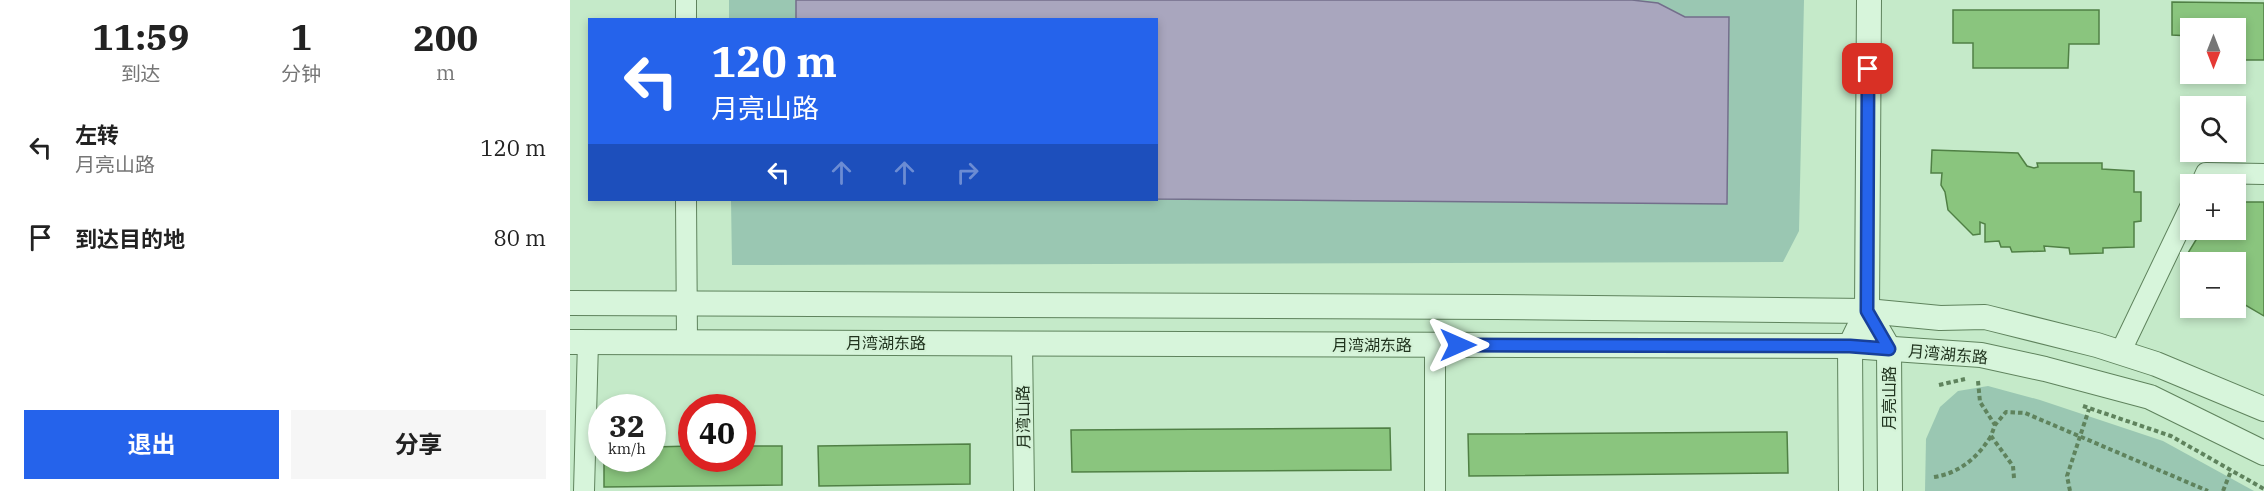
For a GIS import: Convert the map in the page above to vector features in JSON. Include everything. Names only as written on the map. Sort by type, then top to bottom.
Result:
[{"type":"street","points":[[686,0],[686,18]]},
{"type":"street","points":[[1851,491],[1850,346],[1867,311],[1869,0]]},
{"type":"street","points":[[2206,174],[2264,174]]},
{"type":"street","points":[[686,201],[687,341]]},
{"type":"street","points":[[2120,352],[2180,228]]},
{"type":"street","points":[[570,303],[1496,307],[1867,311],[1940,318],[1985,317],[2120,352],[2156,364],[2264,409]]},
{"type":"street","name":"月亮山路","points":[[1867,311],[1889,349],[1890,491]]},
{"type":"street","points":[[579,342],[584,491]]},
{"type":"street","name":"月湾湖东路","points":[[579,342],[1850,346],[1981,355],[2045,369],[2150,397],[2264,453]]},
{"type":"street","name":"月湾山路","points":[[1022,343],[1024,491]]},
{"type":"street","points":[[1435,345],[1435,491]]},
{"type":"path","points":[[1939,385],[1966,379],[1985,381]]},
{"type":"path","points":[[1978,381],[1980,402],[1995,425]]},
{"type":"path","points":[[2081,405],[2171,436],[2264,489]]},
{"type":"path","points":[[2070,491],[2067,476],[2090,408]]},
{"type":"path","points":[[1934,477],[1945,476],[1980,454],[1995,425],[2006,412],[2025,413],[2208,491]]},
{"type":"path","points":[[1991,436],[2013,466],[2014,478]]},
{"type":"path","points":[[2223,491],[2231,471]]},
{"type":"green space","points":[[729,0],[1804,0],[1799,231],[1783,262],[732,265],[731,201],[1158,201],[1158,18],[729,18]]},
{"type":"green space","points":[[1988,386],[2040,400],[2163,441],[2254,491],[1925,491],[1926,439],[1940,407],[1958,391]]},
{"type":"shaded area","points":[[796,0],[1632,0],[1658,3],[1685,17],[1729,17],[1727,204],[1158,199],[1158,18],[796,18]]},
{"type":"building","points":[[2172,2],[2264,3],[2264,60],[2246,60],[2246,18],[2180,18],[2180,35],[2172,35]]},
{"type":"building","points":[[1953,10],[2099,10],[2099,44],[2069,44],[2068,68],[1973,68],[1973,43],[1953,43]]},
{"type":"building","points":[[1932,150],[2018,153],[2027,166],[2034,168],[2038,167],[2037,163],[2102,163],[2102,169],[2134,171],[2134,192],[2141,192],[2141,221],[2134,222],[2134,247],[2103,248],[2103,253],[2070,254],[2069,248],[2044,246],[2045,251],[2012,252],[2010,247],[2001,247],[1999,241],[1985,242],[1985,224],[1980,222],[1980,234],[1973,235],[1948,210],[1945,192],[1941,185],[1942,173],[1931,173]]},
{"type":"building","points":[[2246,202],[2264,202],[2264,316],[2246,305],[2246,252],[2189,252],[2196,240],[2246,240]]},
{"type":"building","points":[[1390,428],[1391,470],[1072,472],[1071,430]]},
{"type":"building","points":[[1787,432],[1788,473],[1469,476],[1468,434]]},
{"type":"building","points":[[970,444],[970,484],[819,486],[818,446]]},
{"type":"building","points":[[678,446],[678,472],[756,472],[756,446],[782,446],[782,485],[604,487],[604,472],[666,472],[666,447]]},
{"type":"route","points":[[1458,345],[1850,346],[1889,349],[1867,311],[1868,69]]}]
